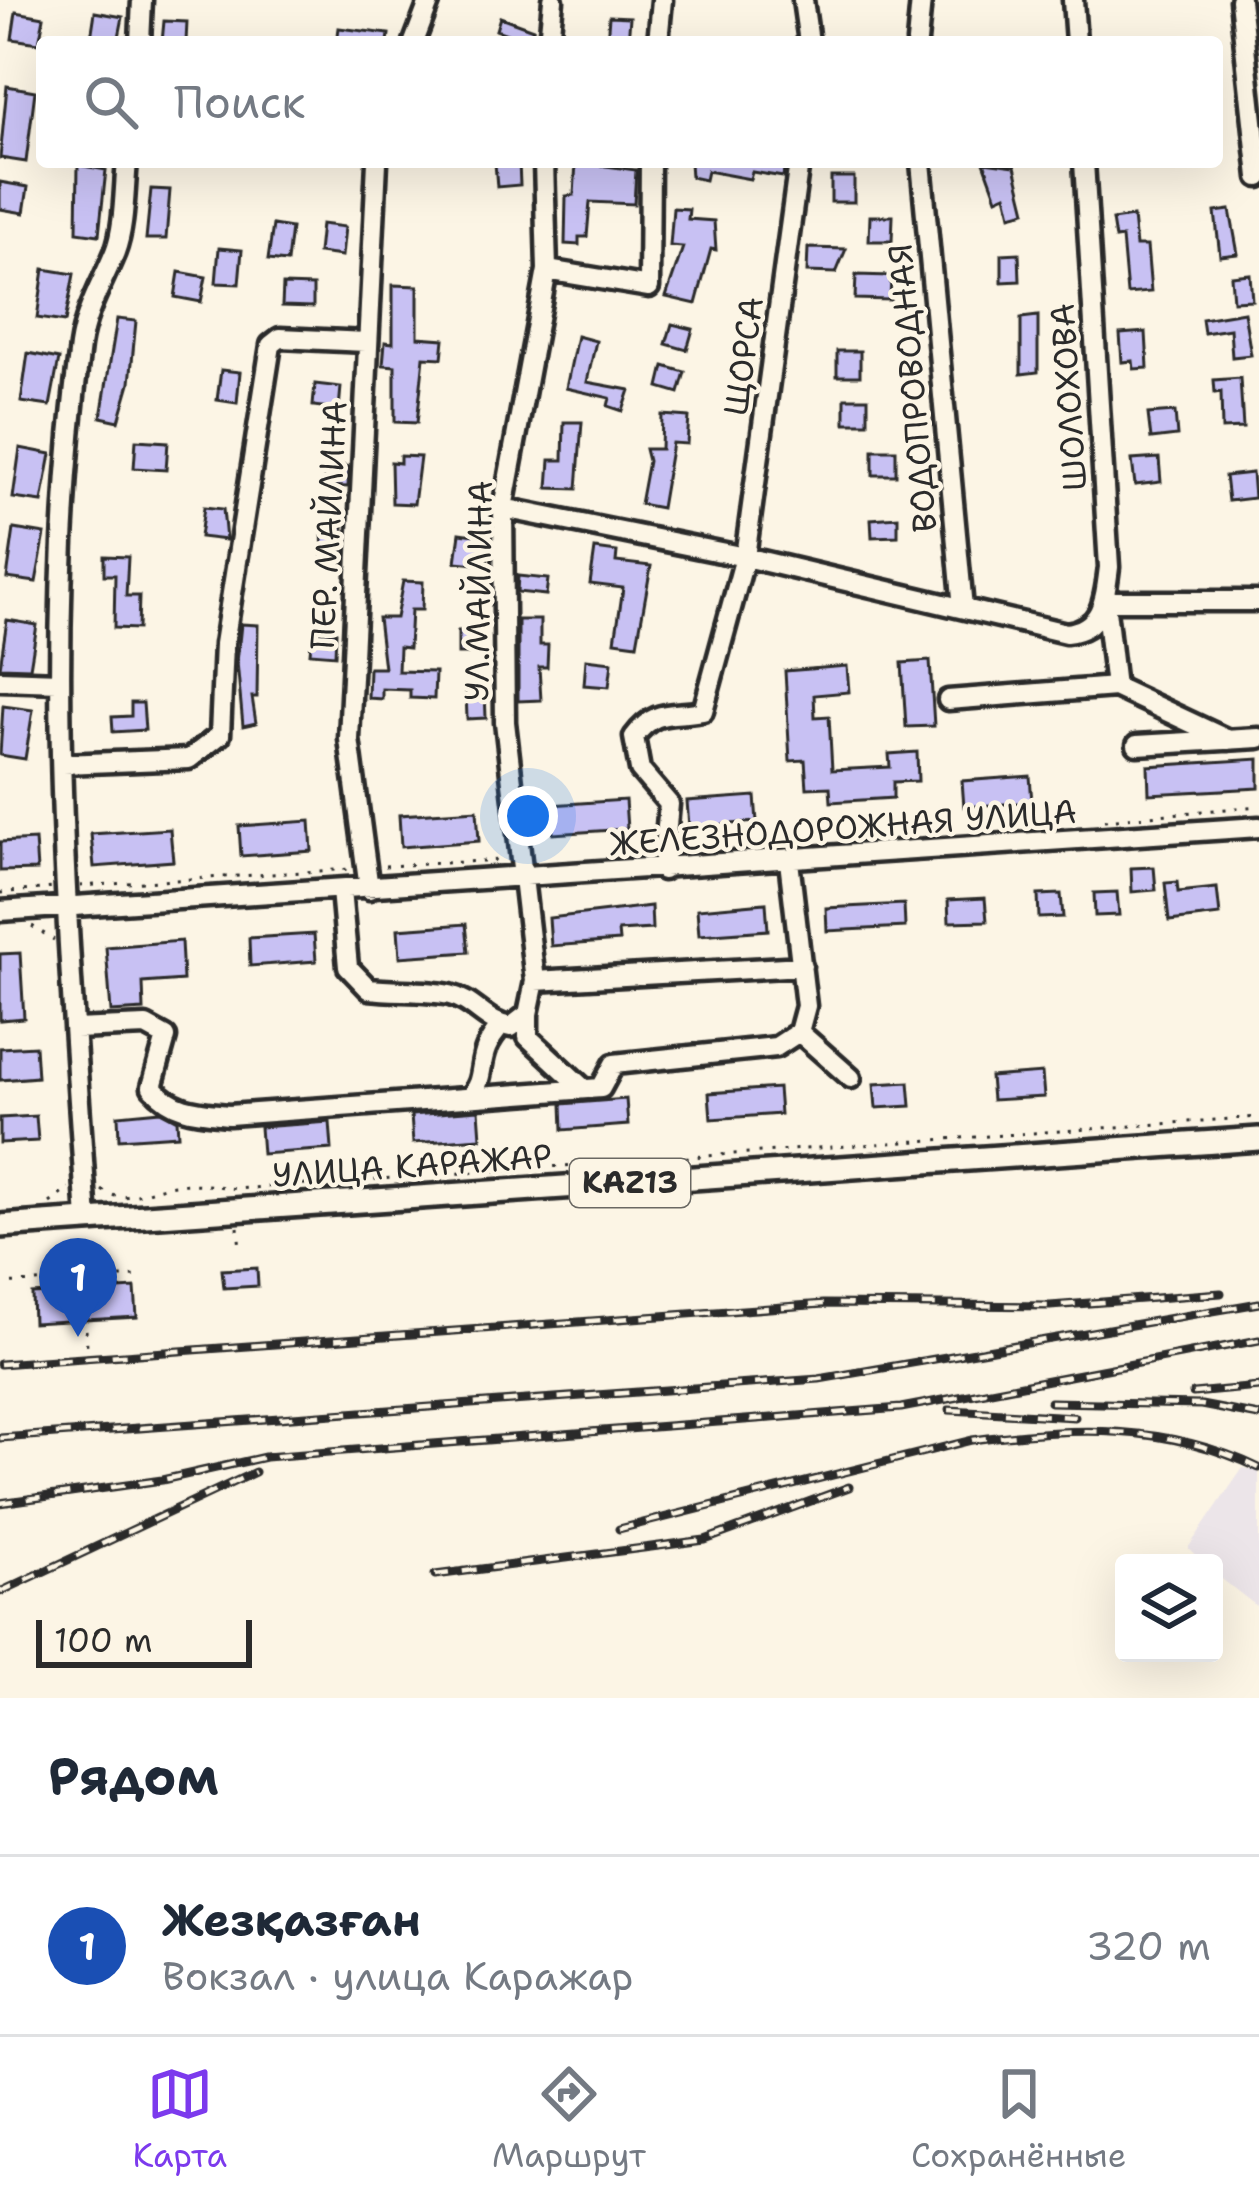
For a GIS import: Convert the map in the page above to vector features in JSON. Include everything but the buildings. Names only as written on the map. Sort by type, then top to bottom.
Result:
[{"type":"main road","name":"УЛИЦА КАРАЖАР","points":[[0,1226],[1259,1138]]},
{"type":"street","points":[[140,36],[142,0]]},
{"type":"street","points":[[415,36],[430,0]]},
{"type":"street","points":[[550,36],[554,0]]},
{"type":"street","points":[[659,36],[662,0]]},
{"type":"street","points":[[802,0],[808,36]]},
{"type":"street","points":[[918,36],[921,0]]},
{"type":"street","points":[[1073,0],[1076,36]]},
{"type":"street","points":[[1247,13],[1259,177]]},
{"type":"street","points":[[88,1220],[67,905],[59,682],[65,513],[81,341],[94,296],[117,248],[126,168]]},
{"type":"street","name":"ПЕР. МАЙЛИНА","points":[[370,889],[349,739],[377,168]]},
{"type":"street","name":"УЛ.МАЙЛИНА","points":[[529,1014],[535,981],[505,722],[503,508],[548,270],[544,168]]},
{"type":"street","points":[[548,270],[649,286],[650,168]]},
{"type":"street","name":"ЩОРСА","points":[[663,870],[669,804],[640,770],[634,737],[647,720],[665,711],[703,711],[745,557],[798,168]]},
{"type":"street","name":"ВОДОПРОВОДНАЯ","points":[[922,168],[963,608]]},
{"type":"street","name":"ШОЛОХОВА","points":[[963,608],[1066,633],[1093,625],[1105,601],[1109,567],[1084,168]]},
{"type":"street","points":[[63,764],[189,758],[220,735],[224,644],[271,345],[280,338],[366,342]]},
{"type":"street","points":[[503,508],[963,608]]},
{"type":"street","points":[[1115,687],[1105,601],[1259,601]]},
{"type":"street","points":[[0,680],[59,682]]},
{"type":"street","points":[[948,700],[1115,687],[1228,740]]},
{"type":"street","points":[[1137,745],[1259,738]]},
{"type":"street","name":"ЖЕЛЕЗНОДОРОЖНАЯ УЛИЦА","points":[[0,911],[526,880],[1259,827]]},
{"type":"street","points":[[75,1029],[146,1026],[166,1036],[152,1087],[164,1101],[186,1111],[229,1115],[601,1088],[614,1064],[776,1046],[799,1031],[806,1006],[789,861]]},
{"type":"street","points":[[341,890],[348,967],[369,989],[451,995],[474,1007],[488,1023],[511,1027],[529,1014]]},
{"type":"street","points":[[535,981],[802,966]]},
{"type":"street","points":[[529,1014],[528,1037],[584,1090]]},
{"type":"street","points":[[469,1098],[481,1083],[484,1044],[502,1025]]},
{"type":"street","points":[[799,1031],[850,1078]]},
{"type":"path","points":[[26,924],[48,934],[57,946]]},
{"type":"path","points":[[44,1204],[62,1198],[72,1177]]},
{"type":"path","points":[[0,1284],[138,1276]]},
{"type":"path","points":[[82,1279],[87,1346]]},
{"type":"shaded area","points":[[1243,1468],[1259,1471],[1259,1608],[1223,1580],[1223,1554],[1194,1554],[1188,1548]]},
{"type":"railway","points":[[0,1364],[824,1304],[1050,1306],[1221,1293]]},
{"type":"railway","points":[[0,1438],[819,1379],[1259,1303]]},
{"type":"railway","points":[[0,1503],[162,1480],[265,1457],[901,1408],[1259,1340]]},
{"type":"railway","points":[[1193,1393],[1259,1387]]},
{"type":"railway","points":[[1050,1402],[1201,1405],[1259,1416]]},
{"type":"railway","points":[[949,1410],[1075,1417]]},
{"type":"railway","points":[[619,1529],[972,1440],[1009,1436],[1082,1431],[1154,1436],[1224,1453],[1259,1468]]},
{"type":"railway","points":[[0,1592],[255,1472]]},
{"type":"railway","points":[[435,1575],[705,1540],[849,1487]]},
{"type":"place","name":"Жезқазған","points":[[78,1337]]}]
